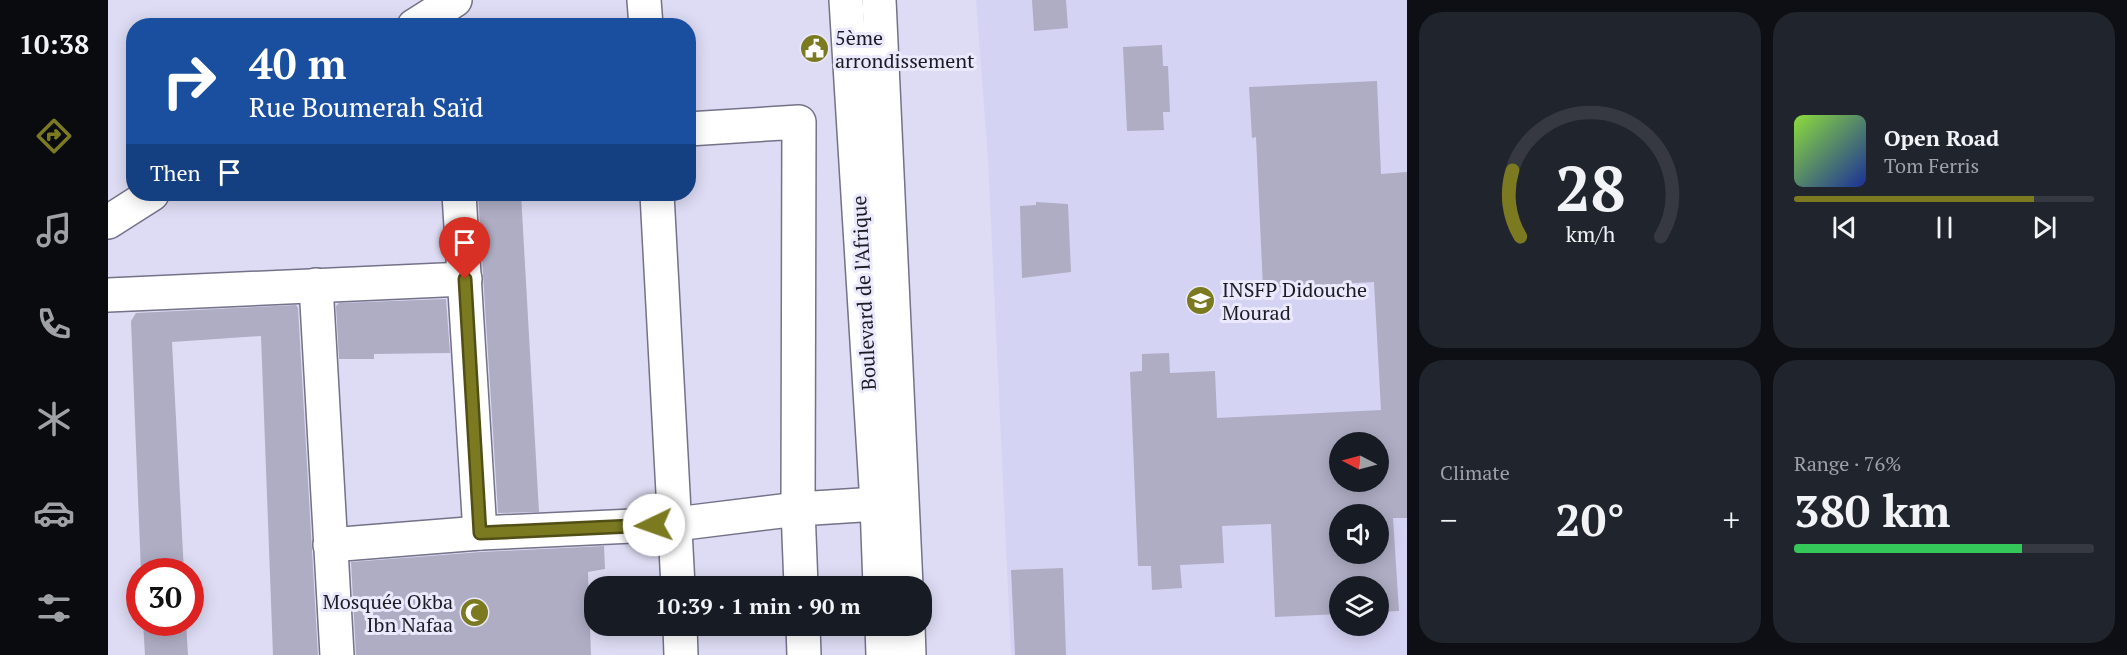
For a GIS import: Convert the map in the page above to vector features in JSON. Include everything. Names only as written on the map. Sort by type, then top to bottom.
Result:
[{"type":"street","points":[[644,0],[645,18]]},
{"type":"street","name":"Boulevard de l'Afrique","points":[[846,0],[880,576]]},
{"type":"street","name":"Boulevard de l'Afrique","points":[[879,0],[906,576]]},
{"type":"street","points":[[429,18],[448,8]]},
{"type":"street","points":[[696,128],[799,122],[798,509],[801,576]]},
{"type":"street","points":[[108,222],[141,201]]},
{"type":"street","points":[[459,201],[480,533]]},
{"type":"street","points":[[657,201],[678,576]]},
{"type":"street","points":[[108,295],[465,279]]},
{"type":"street","points":[[316,285],[337,655]]},
{"type":"street","points":[[330,545],[480,533],[676,524],[798,509],[877,504]]},
{"type":"street","points":[[680,636],[681,655]]},
{"type":"street","points":[[803,636],[804,655]]},
{"type":"street","points":[[882,636],[883,655]]},
{"type":"street","points":[[908,636],[909,655]]},
{"type":"shaded area","name":"INSFP Didouche Mourad","points":[[976,0],[1407,0],[1407,655],[1011,655],[988,159]]},
{"type":"building","points":[[1032,0],[1066,0],[1068,28],[1034,31]]},
{"type":"building","points":[[1162,45],[1163,66],[1168,66],[1170,112],[1163,112],[1164,130],[1127,131],[1123,47]]},
{"type":"building","points":[[1377,81],[1381,174],[1407,172],[1407,518],[1393,518],[1399,611],[1389,611],[1389,576],[1329,576],[1329,615],[1275,617],[1271,524],[1222,526],[1224,563],[1180,565],[1182,588],[1152,590],[1151,566],[1138,566],[1130,372],[1142,371],[1142,354],[1169,353],[1170,373],[1215,371],[1217,418],[1381,410],[1374,282],[1263,288],[1256,137],[1252,138],[1249,87]]},
{"type":"building","points":[[478,201],[521,201],[539,512],[498,513]]},
{"type":"building","points":[[1036,202],[1068,204],[1071,272],[1022,278],[1020,206],[1036,205]]},
{"type":"building","points":[[446,299],[450,353],[374,354],[374,359],[339,359],[336,306],[339,303]]},
{"type":"building","points":[[296,305],[298,308],[318,655],[273,655],[261,336],[172,342],[183,558],[140,558],[131,321],[136,313]]},
{"type":"building","name":"Mosquée Okba Ibn Nafaa","points":[[604,546],[605,569],[588,572],[588,576],[584,576],[584,636],[590,636],[591,655],[356,655],[351,562]]},
{"type":"building","points":[[1063,568],[1066,655],[1015,655],[1011,570]]},
{"type":"building","points":[[144,636],[187,636],[188,655],[145,655]]},
{"type":"place","name":"5ème arrondissement","points":[[814,49]]},
{"type":"place","name":"INSFP Didouche Mourad","points":[[1201,301]]},
{"type":"place","name":"Mosquée Okba Ibn Nafaa","points":[[474,613]]},
{"type":"route","points":[[465,279],[480,533],[654,525]]}]
